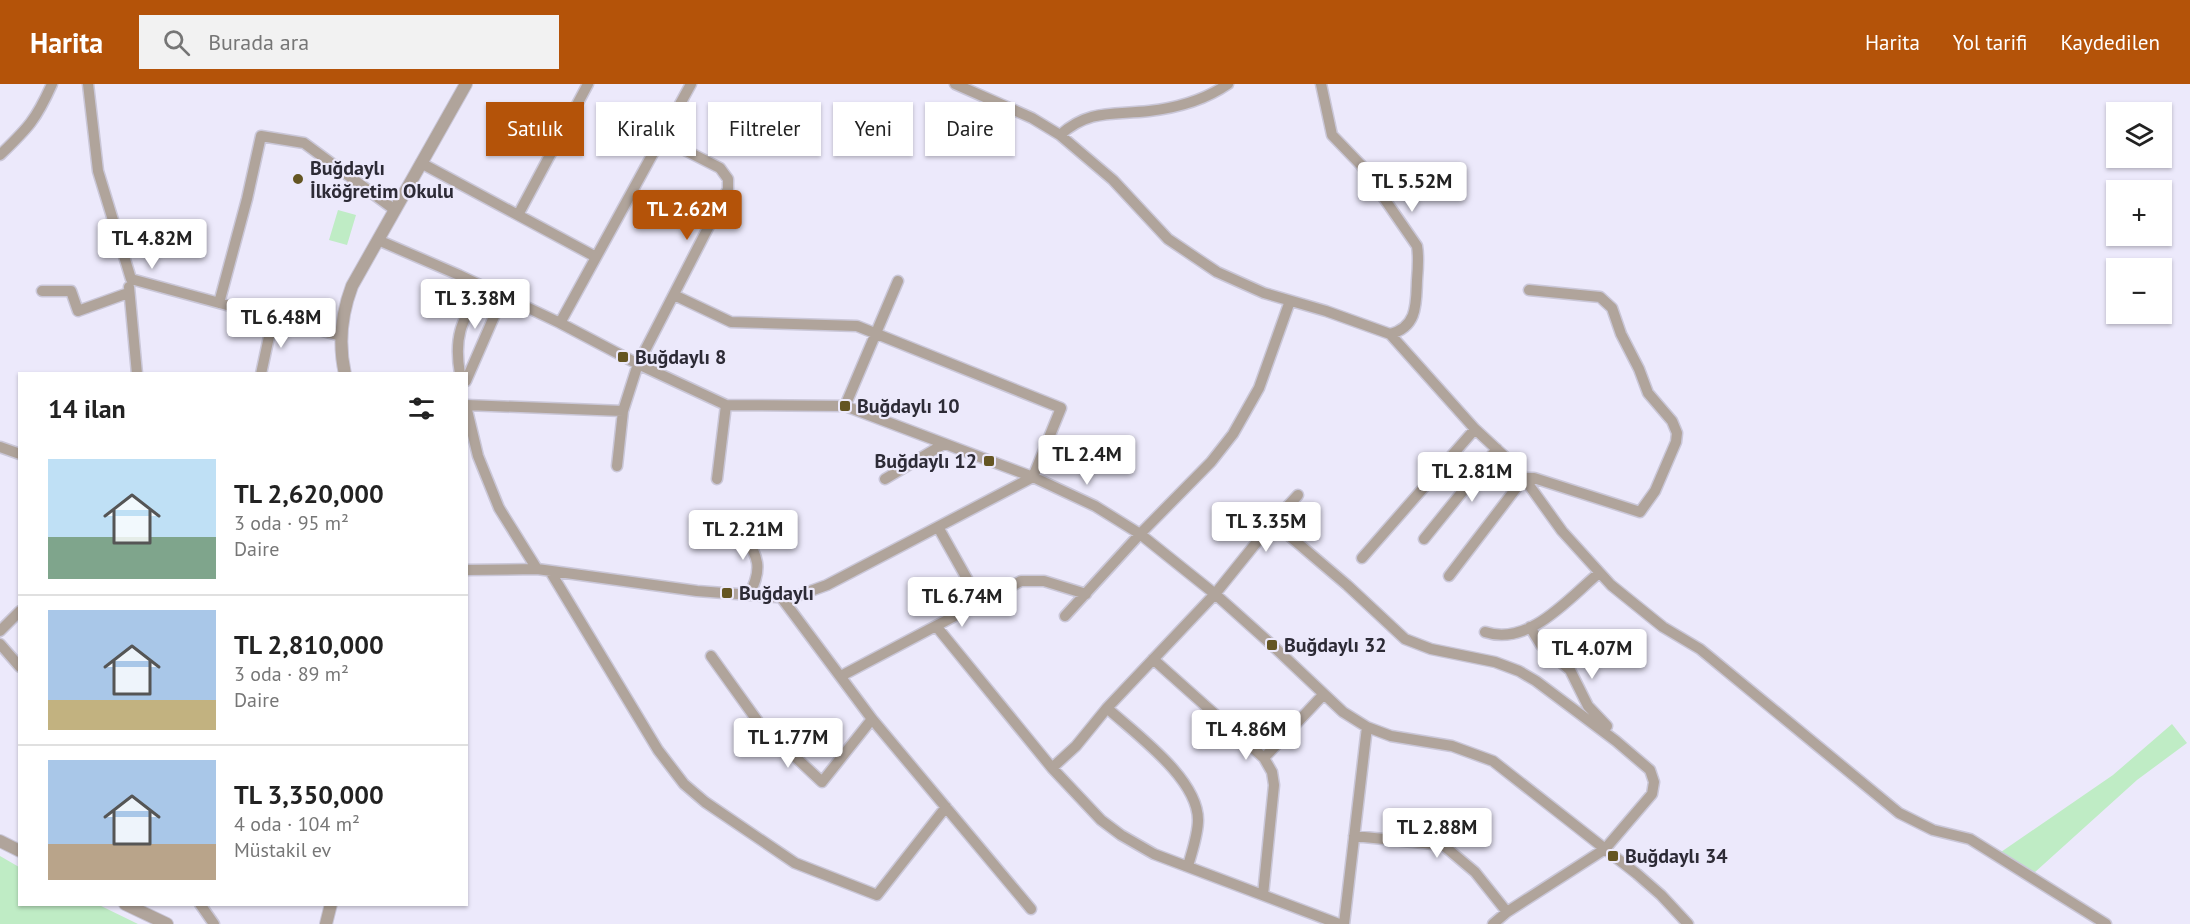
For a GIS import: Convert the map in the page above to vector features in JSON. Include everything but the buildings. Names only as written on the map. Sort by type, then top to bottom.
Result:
[{"type":"street","points":[[0,155],[37,117],[52,84]]},
{"type":"street","points":[[88,84],[98,171],[131,279],[128,293],[137,372]]},
{"type":"street","points":[[345,372],[341,336],[348,298],[466,84]]},
{"type":"street","points":[[518,214],[588,84]]},
{"type":"street","points":[[681,102],[691,84]]},
{"type":"street","points":[[955,84],[1032,118],[1060,135],[1113,180],[1168,239],[1234,281],[1390,334],[1475,429],[1516,467],[1557,525],[1599,573],[1645,614],[1700,649],[1899,813],[1933,830],[1970,839],[2106,924]]},
{"type":"street","points":[[1060,135],[1080,121],[1097,115],[1172,107],[1209,95],[1228,84]]},
{"type":"street","points":[[1321,84],[1332,135],[1361,165],[1417,246],[1415,313],[1406,327],[1390,334]]},
{"type":"street","points":[[219,303],[261,136],[304,143],[395,210]]},
{"type":"street","points":[[560,323],[651,156]]},
{"type":"street","points":[[617,466],[623,411],[638,364],[727,195],[729,184],[726,175],[720,168],[696,156]]},
{"type":"street","points":[[422,163],[596,257]]},
{"type":"street","points":[[378,240],[482,286],[726,405],[845,406],[1033,477],[1095,506],[1140,534],[1215,594],[1343,712],[1367,727],[1403,740],[1459,748],[1494,761],[1649,884],[1688,924]]},
{"type":"street","points":[[131,279],[341,336]]},
{"type":"street","points":[[845,406],[898,281]]},
{"type":"street","points":[[460,372],[456,354],[458,335],[465,316],[482,286]]},
{"type":"street","points":[[1523,478],[1534,478],[1640,512],[1655,491],[1677,437],[1674,425],[1648,393],[1612,308],[1606,301],[1600,297],[1530,290]]},
{"type":"street","points":[[42,291],[71,291],[78,311],[128,293]]},
{"type":"street","points":[[468,570],[537,569],[697,591],[797,596],[817,590],[1033,477],[1061,408],[857,326],[731,322],[674,295]]},
{"type":"street","points":[[468,376],[503,296]]},
{"type":"street","points":[[1065,616],[1140,534],[1211,462],[1243,419],[1259,388],[1290,301]]},
{"type":"street","points":[[261,372],[273,318]]},
{"type":"street","points":[[717,479],[726,405]]},
{"type":"street","points":[[468,406],[623,411]]},
{"type":"street","points":[[468,414],[478,456],[499,508],[537,569]]},
{"type":"street","points":[[1362,558],[1475,429]]},
{"type":"street","points":[[885,479],[944,444]]},
{"type":"street","points":[[0,447],[18,453]]},
{"type":"street","points":[[1424,539],[1497,449]]},
{"type":"street","points":[[1449,576],[1523,478]]},
{"type":"street","points":[[1052,768],[1076,746],[1107,708],[1215,594],[1273,522],[1298,495]]},
{"type":"street","points":[[1273,522],[1347,585],[1405,639],[1431,649],[1495,662],[1519,671],[1536,681],[1616,741],[1647,767],[1653,777],[1652,794],[1605,849],[1507,912],[1493,924]]},
{"type":"street","points":[[938,527],[980,602]]},
{"type":"street","points":[[741,528],[758,560],[757,578],[750,595]]},
{"type":"street","points":[[550,571],[674,773],[705,802],[795,863],[877,895],[946,807]]},
{"type":"street","points":[[1485,632],[1498,635],[1510,634],[1540,622],[1599,573]]},
{"type":"street","points":[[841,676],[1021,581],[1044,581],[1086,594]]},
{"type":"street","points":[[781,597],[872,719],[1031,909]]},
{"type":"street","points":[[0,631],[18,613]]},
{"type":"street","points":[[936,626],[1052,768],[1101,820],[1120,836],[1154,854],[1339,924]]},
{"type":"street","points":[[1530,627],[1541,645],[1570,670],[1588,706],[1616,734],[1616,741]]},
{"type":"street","points":[[0,644],[18,665]]},
{"type":"street","points":[[711,656],[759,723],[822,782],[872,719]]},
{"type":"street","points":[[1152,659],[1264,758],[1272,772],[1274,785],[1263,895]]},
{"type":"street","points":[[1264,758],[1323,695]]},
{"type":"street","points":[[1107,708],[1178,773],[1190,791],[1196,805],[1198,820],[1188,866]]},
{"type":"street","points":[[1344,924],[1367,727]]},
{"type":"street","points":[[1354,836],[1443,845],[1481,878],[1507,912]]},
{"type":"street","points":[[0,841],[18,850]]},
{"type":"street","points":[[129,906],[167,924]]},
{"type":"street","points":[[201,906],[214,924]]},
{"type":"street","points":[[326,924],[330,906]]},
{"type":"green space","points":[[338,210],[356,215],[347,245],[329,240]]},
{"type":"green space","points":[[2172,724],[2187,743],[2137,780],[2034,873],[2001,852],[2113,775]]},
{"type":"green space","points":[[0,856],[18,866],[18,906],[101,906],[138,924],[0,924]]},
{"type":"place","name":"Buğdaylı İlköğretim Okulu","points":[[298,179]]},
{"type":"place","name":"Buğdaylı 8","points":[[623,357]]},
{"type":"place","name":"Buğdaylı 10","points":[[845,406]]},
{"type":"place","name":"Buğdaylı 12","points":[[989,461]]},
{"type":"place","name":"Buğdaylı","points":[[727,593]]},
{"type":"place","name":"Buğdaylı 32","points":[[1272,645]]},
{"type":"place","name":"Buğdaylı 34","points":[[1613,856]]}]
